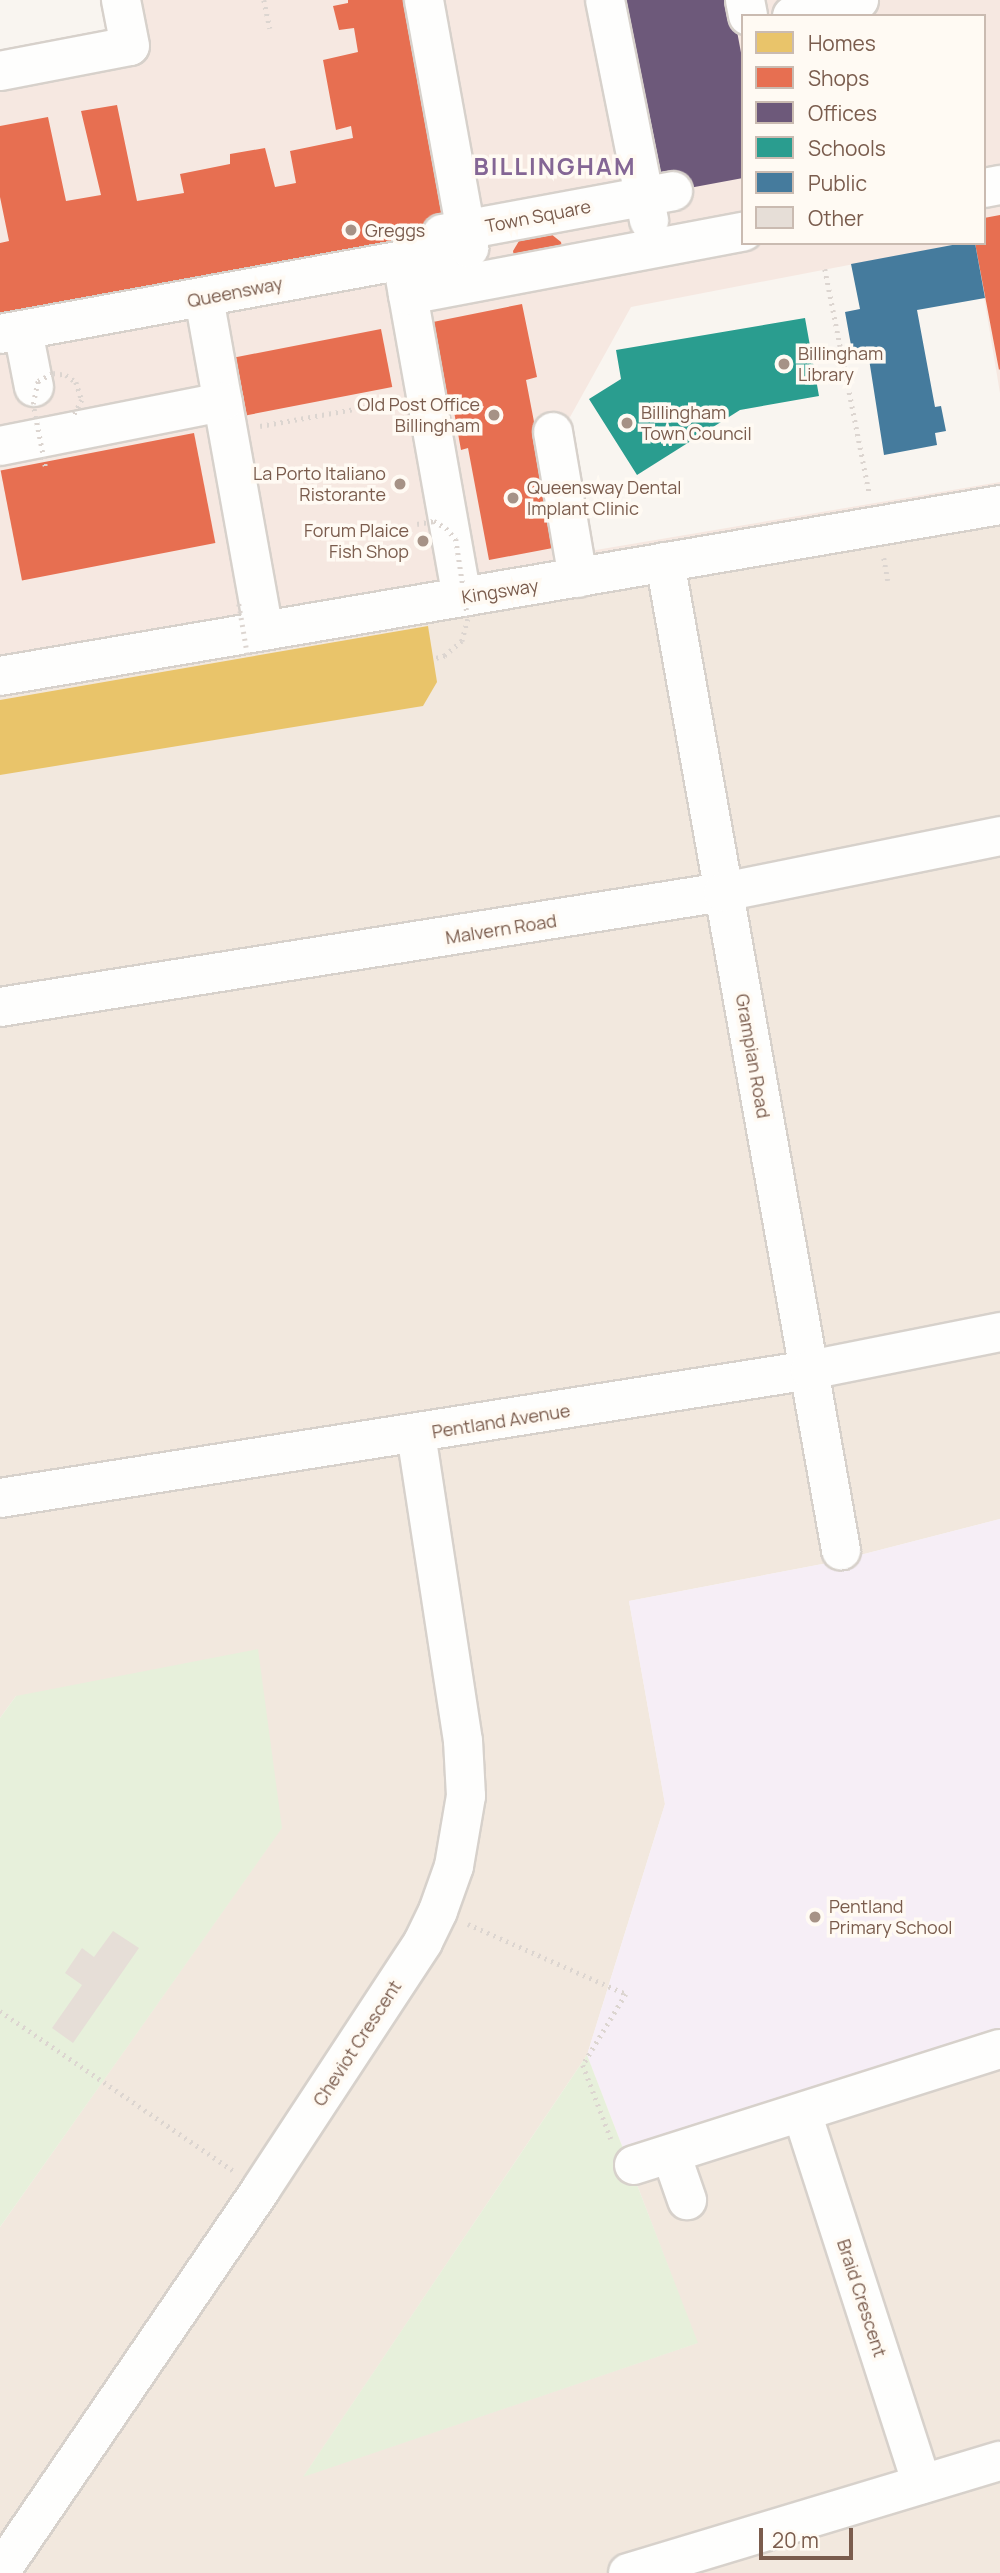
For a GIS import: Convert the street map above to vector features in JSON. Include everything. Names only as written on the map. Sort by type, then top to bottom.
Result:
[{"type":"street","points":[[0,71],[130,46],[121,0]]},
{"type":"street","name":"Town Square","points":[[411,0],[452,216],[441,235],[467,239],[674,191],[659,181],[625,0]]},
{"type":"street","points":[[424,0],[467,239]]},
{"type":"street","points":[[605,0],[655,248]]},
{"type":"street","points":[[800,14],[859,0]]},
{"type":"street","points":[[462,597],[405,278],[655,248],[741,232]]},
{"type":"street","name":"Queensway","points":[[11,332],[204,298],[405,278],[467,239]]},
{"type":"street","points":[[204,298],[267,634]]},
{"type":"street","points":[[11,332],[33,387]]},
{"type":"street","points":[[0,446],[223,402]]},
{"type":"street","points":[[553,432],[578,578]]},
{"type":"street","name":"Kingsway","points":[[0,676],[267,634],[462,597],[1000,505]]},
{"type":"street","name":"Grampian Road","points":[[665,562],[841,1550]]},
{"type":"street","name":"Malvern Road","points":[[0,1007],[723,892],[1000,836]]},
{"type":"street","name":"Pentland Avenue","points":[[0,1498],[810,1370],[1000,1332]]},
{"type":"street","name":"Cheviot Crescent","points":[[0,2572],[261,2189],[423,1942],[438,1911],[454,1866],[466,1796],[463,1741],[416,1434]]},
{"type":"street","points":[[634,2165],[1000,2049]]},
{"type":"street","name":"Braid Crescent","points":[[802,2113],[922,2484]]},
{"type":"street","points":[[671,2154],[687,2200]]},
{"type":"street","points":[[628,2573],[1000,2461]]},
{"type":"path","points":[[264,0],[270,28]]},
{"type":"path","points":[[825,270],[866,485],[878,527],[888,581]]},
{"type":"path","points":[[45,466],[33,404],[38,381],[53,373],[66,375],[76,382],[82,400],[74,417]]},
{"type":"path","points":[[258,427],[394,402]]},
{"type":"path","points":[[417,524],[434,521],[446,528],[456,539],[468,619],[462,642],[445,656],[433,659]]},
{"type":"path","points":[[438,1911],[626,1994],[583,2065],[619,2160],[634,2165]]},
{"type":"path","points":[[0,2011],[261,2189]]},
{"type":"shaded area","points":[[113,0],[1000,0],[1000,393],[975,245],[986,245],[986,14],[741,14],[741,245],[953,245],[631,307],[559,437],[578,553],[1000,482],[1000,513],[0,667],[0,57],[119,35]]},
{"type":"shaded area","points":[[1000,513],[1000,1519],[833,1562],[629,1601],[665,1804],[587,2055],[304,2476],[697,2343],[625,2153],[1000,2031],[1000,2573],[0,2573],[0,2227],[282,1827],[16,1696],[0,1718],[0,667]]},
{"type":"shaded area","name":"Pentland Primary School","points":[[1000,1519],[1000,2031],[625,2153],[587,2055],[665,1804],[629,1601],[833,1562]]},
{"type":"green space","points":[[258,1649],[282,1828],[0,2227],[0,1718],[16,1696]]},
{"type":"green space","points":[[587,2055],[698,2343],[303,2477]]},
{"type":"building: Homes","points":[[428,626],[437,682],[423,706],[0,775],[0,700]]},
{"type":"building: Shops","points":[[348,0],[411,0],[452,216],[441,235],[0,314],[0,243],[9,241],[0,197],[0,126],[48,117],[66,201],[101,195],[81,111],[117,105],[137,201],[184,193],[180,174],[230,164],[230,154],[265,148],[275,187],[296,183],[290,151],[353,138],[351,126],[336,130],[323,60],[358,52],[354,28],[339,30],[333,6],[348,3]]},
{"type":"building: Shops","points":[[1000,215],[999,370],[975,245],[986,245],[986,218]]},
{"type":"building: Shops","points":[[534,234],[551,234],[561,242],[563,254],[515,261],[513,251],[519,241]]},
{"type":"building: Shops","points":[[522,304],[537,377],[526,380],[558,547],[489,560],[468,448],[461,450],[451,395],[443,396],[428,323]]},
{"type":"building: Shops","points":[[381,329],[392,387],[247,415],[236,357]]},
{"type":"building: Shops","points":[[194,433],[215,543],[22,581],[1,471]]},
{"type":"building: Offices","points":[[625,0],[731,0],[741,52],[741,178],[673,191],[659,181]]},
{"type":"building: Schools","points":[[805,318],[819,396],[740,410],[637,475],[589,399],[621,379],[616,350]]},
{"type":"building: Public","points":[[952,245],[975,245],[985,298],[917,310],[935,407],[941,406],[946,431],[935,433],[937,445],[884,455],[869,359],[854,362],[845,312],[860,309],[851,264]]},
{"type":"building: Other","points":[[113,1931],[139,1948],[73,2043],[52,2028],[82,1985],[65,1973],[82,1948],[94,1957]]},
{"type":"place","name":"Greggs","points":[[351,230]]},
{"type":"place","name":"Billingham Library","points":[[784,364]]},
{"type":"place","name":"Old Post Office Billingham","points":[[494,415]]},
{"type":"place","name":"Billingham Town Council","points":[[627,423]]},
{"type":"place","name":"La Porto Italiano Ristorante","points":[[400,484]]},
{"type":"place","name":"Queensway Dental Implant Clinic","points":[[513,498]]},
{"type":"place","name":"Forum Plaice Fish Shop","points":[[423,541]]},
{"type":"place","name":"Pentland Primary School","points":[[815,1917]]},
{"type":"district","name":"BILLINGHAM","points":[[555,166]]}]
